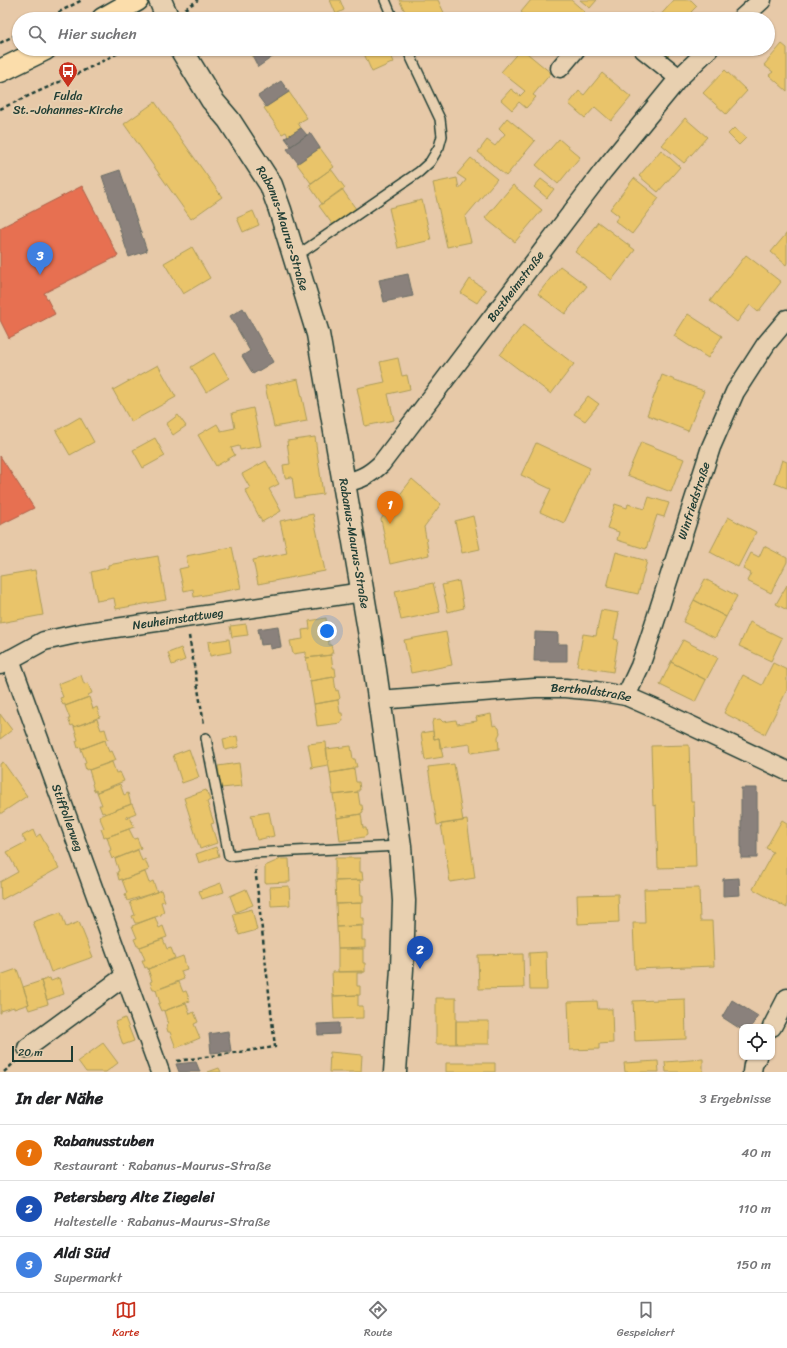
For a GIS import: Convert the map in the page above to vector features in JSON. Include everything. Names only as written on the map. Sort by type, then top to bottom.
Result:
[{"type":"main road","points":[[116,12],[137,0]]},
{"type":"main road","points":[[160,0],[165,12]]},
{"type":"main road","points":[[0,71],[31,56]]},
{"type":"main road","name":"Rabanus-Maurus-Straße","points":[[185,56],[212,100],[229,120],[271,186],[280,210],[318,334],[363,592],[400,846],[404,901],[402,968],[395,1072]]},
{"type":"street","points":[[749,12],[762,0]]},
{"type":"street","points":[[560,68],[570,56]]},
{"type":"street","points":[[652,56],[679,78]]},
{"type":"street","name":"Bastheimstraße","points":[[344,483],[358,480],[370,474],[380,464],[603,171],[679,78],[703,56]]},
{"type":"street","name":"Winfriedstraße","points":[[626,696],[640,666],[650,637],[711,447],[735,392],[766,344],[787,319]]},
{"type":"street","name":"Neuheimstattweg","points":[[5,662],[44,641],[81,633],[363,592]]},
{"type":"street","name":"Stiffollerweg","points":[[5,662],[125,976],[158,1068]]},
{"type":"street","name":"Bertholdstraße","points":[[379,700],[534,688],[565,688],[626,696],[787,771]]},
{"type":"street","points":[[26,1048],[125,976]]},
{"type":"street","points":[[774,1024],[787,998]]},
{"type":"street","points":[[752,1072],[755,1060]]},
{"type":"lane","points":[[385,0],[390,12]]},
{"type":"lane","points":[[294,257],[419,172],[430,162],[439,147],[442,136],[440,119],[410,56]]},
{"type":"lane","points":[[206,738],[229,856],[253,853],[400,846]]},
{"type":"path","points":[[59,12],[82,0]]},
{"type":"path","points":[[0,43],[12,37]]},
{"type":"path","points":[[0,109],[79,74],[110,56]]},
{"type":"path","points":[[186,618],[206,738]]},
{"type":"path","points":[[158,1068],[275,1047],[253,853]]},
{"type":"building: Wohnen","points":[[330,0],[340,0],[344,10],[335,12]]},
{"type":"building: Wohnen","points":[[399,0],[438,0],[444,12],[405,12]]},
{"type":"building: Wohnen","points":[[531,0],[571,0],[585,12],[521,12]]},
{"type":"building: Wohnen","points":[[580,0],[597,0],[590,8]]},
{"type":"building: Wohnen","points":[[674,0],[691,0],[697,6],[691,12],[663,12]]},
{"type":"building: Wohnen","points":[[782,44],[787,48],[787,91],[769,75],[773,72],[764,65],[772,56],[775,56],[775,52]]},
{"type":"building: Wohnen","points":[[365,56],[391,56],[394,62],[372,72]]},
{"type":"building: Wohnen","points":[[515,56],[530,56],[551,73],[533,95],[536,97],[526,108],[519,102],[512,110],[501,100],[511,89],[520,96],[525,91],[501,72]]},
{"type":"building: Wohnen","points":[[725,70],[747,91],[726,114],[703,93]]},
{"type":"building: Wohnen","points":[[602,73],[631,97],[611,121],[595,107],[585,118],[569,104],[579,91],[584,95]]},
{"type":"building: Wohnen","points":[[289,92],[307,118],[298,123],[301,128],[288,136],[286,132],[282,134],[264,108]]},
{"type":"building: Wohnen","points":[[155,102],[222,197],[191,219],[124,124]]},
{"type":"building: Wohnen","points":[[507,118],[535,141],[506,176],[478,152],[487,140],[495,146],[505,134],[499,128]]},
{"type":"building: Wohnen","points":[[685,118],[707,137],[684,163],[662,145]]},
{"type":"building: Wohnen","points":[[734,128],[746,138],[739,145],[728,134]]},
{"type":"building: Wohnen","points":[[559,139],[580,157],[558,184],[536,165]]},
{"type":"building: Wohnen","points":[[320,148],[334,167],[311,183],[297,164]]},
{"type":"building: Wohnen","points":[[661,150],[680,167],[658,192],[639,176]]},
{"type":"building: Wohnen","points":[[471,158],[497,179],[465,217],[471,242],[447,247],[433,183],[457,178],[459,189],[466,180],[457,174]]},
{"type":"building: Wohnen","points":[[331,169],[345,188],[322,204],[309,185]]},
{"type":"building: Wohnen","points":[[634,178],[659,198],[632,234],[615,221],[619,216],[610,209]]},
{"type":"building: Wohnen","points":[[541,179],[554,189],[547,198],[534,187]]},
{"type":"building: Wohnen","points":[[513,185],[542,210],[515,242],[485,218]]},
{"type":"building: Wohnen","points":[[342,189],[356,209],[333,225],[319,206]]},
{"type":"building: Wohnen","points":[[422,200],[431,240],[398,248],[389,208]]},
{"type":"building: Wohnen","points":[[253,211],[259,225],[243,232],[237,218]]},
{"type":"building: Wohnen","points":[[598,222],[635,250],[612,280],[575,252]]},
{"type":"building: Wohnen","points":[[787,233],[787,263],[786,265],[771,252]]},
{"type":"building: Wohnen","points":[[192,247],[210,278],[183,294],[164,263]]},
{"type":"building: Wohnen","points":[[746,255],[781,282],[758,312],[750,305],[737,322],[710,301]]},
{"type":"building: Wohnen","points":[[560,266],[587,286],[565,314],[538,294]]},
{"type":"building: Wohnen","points":[[470,279],[486,290],[477,303],[461,293]]},
{"type":"building: Wohnen","points":[[688,314],[722,336],[708,358],[674,336]]},
{"type":"building: Wohnen","points":[[523,325],[574,364],[551,394],[500,355]]},
{"type":"building: Wohnen","points":[[214,353],[229,378],[206,392],[191,367]]},
{"type":"building: Wohnen","points":[[398,358],[402,376],[407,375],[410,389],[388,394],[394,420],[365,426],[357,388],[385,382],[380,362]]},
{"type":"building: Wohnen","points":[[158,365],[176,397],[131,422],[113,390]]},
{"type":"building: Wohnen","points":[[662,375],[704,391],[688,431],[647,415]]},
{"type":"building: Wohnen","points":[[298,379],[307,421],[274,427],[265,386]]},
{"type":"building: Wohnen","points":[[588,396],[599,404],[585,421],[574,414]]},
{"type":"building: Wohnen","points":[[253,408],[261,446],[240,450],[239,446],[231,448],[235,455],[216,466],[198,435],[217,424],[221,431],[235,428],[232,413]]},
{"type":"building: Wohnen","points":[[178,415],[186,426],[173,435],[166,424]]},
{"type":"building: Wohnen","points":[[80,417],[94,442],[70,455],[56,431]]},
{"type":"building: Wohnen","points":[[315,437],[323,494],[295,498],[292,477],[285,478],[283,465],[290,464],[287,441]]},
{"type":"building: Wohnen","points":[[155,438],[165,456],[143,468],[133,450]]},
{"type":"building: Wohnen","points":[[641,442],[684,459],[671,492],[627,475]]},
{"type":"building: Wohnen","points":[[536,443],[590,468],[564,523],[540,512],[551,489],[521,475]]},
{"type":"building: Wohnen","points":[[782,460],[787,462],[787,488],[774,483]]},
{"type":"building: Wohnen","points":[[266,461],[279,484],[269,489],[281,511],[262,522],[245,490],[250,488],[242,474]]},
{"type":"building: Wohnen","points":[[412,479],[441,504],[424,527],[429,555],[390,564],[381,519]]},
{"type":"building: Wohnen","points":[[649,497],[669,503],[664,517],[657,515],[646,549],[617,540],[619,532],[607,528],[615,504],[627,508],[628,504],[645,509]]},
{"type":"building: Wohnen","points":[[313,514],[325,571],[258,584],[253,560],[287,553],[280,521]]},
{"type":"building: Wohnen","points":[[473,516],[480,549],[462,553],[455,521]]},
{"type":"building: Wohnen","points":[[728,517],[756,532],[738,567],[710,552]]},
{"type":"building: Wohnen","points":[[764,546],[787,558],[787,562],[771,593],[747,581],[751,573],[743,569],[751,553],[759,557]]},
{"type":"building: Wohnen","points":[[232,547],[241,588],[194,597],[193,589],[184,591],[179,569],[188,567],[186,556]]},
{"type":"building: Wohnen","points":[[616,552],[647,561],[638,594],[607,587]]},
{"type":"building: Wohnen","points":[[158,556],[166,600],[116,609],[114,598],[97,601],[91,572],[108,568],[108,565]]},
{"type":"building: Wohnen","points":[[35,570],[43,615],[0,623],[0,576]]},
{"type":"building: Wohnen","points":[[705,579],[737,596],[726,617],[694,600]]},
{"type":"building: Wohnen","points":[[459,581],[464,608],[448,612],[442,585]]},
{"type":"building: Wohnen","points":[[433,583],[440,612],[401,620],[395,591]]},
{"type":"building: Wohnen","points":[[787,585],[787,610],[776,604]]},
{"type":"building: Wohnen","points":[[694,600],[726,617],[715,638],[683,622]]},
{"type":"building: Wohnen","points":[[601,610],[619,613],[614,639],[618,640],[613,672],[577,666],[583,634],[596,636]]},
{"type":"building: Wohnen","points":[[326,618],[329,645],[331,645],[333,653],[331,653],[331,655],[306,658],[306,652],[293,654],[290,641],[303,639],[302,630],[310,629],[309,621]]},
{"type":"building: Wohnen","points":[[750,622],[782,638],[771,661],[739,646]]},
{"type":"building: Wohnen","points":[[246,624],[248,635],[232,637],[230,626]]},
{"type":"building: Wohnen","points":[[446,632],[452,665],[411,673],[404,640]]},
{"type":"building: Wohnen","points":[[229,639],[231,652],[210,656],[208,642]]},
{"type":"building: Wohnen","points":[[683,640],[718,658],[706,680],[671,662]]},
{"type":"building: Wohnen","points":[[181,648],[185,660],[172,665],[168,653]]},
{"type":"building: Wohnen","points":[[331,655],[336,676],[310,681],[306,658]]},
{"type":"building: Wohnen","points":[[671,662],[706,680],[695,702],[660,685]]},
{"type":"building: Wohnen","points":[[773,663],[787,670],[787,690],[765,734],[724,713],[743,675],[762,685]]},
{"type":"building: Wohnen","points":[[81,675],[84,684],[88,683],[92,693],[88,695],[89,697],[65,706],[65,704],[63,705],[60,698],[63,697],[58,684]]},
{"type":"building: Wohnen","points":[[334,677],[336,691],[338,690],[340,698],[338,700],[314,704],[310,681]]},
{"type":"building: Wohnen","points":[[89,697],[93,709],[97,707],[100,717],[74,727],[73,725],[71,726],[65,706]]},
{"type":"building: Wohnen","points":[[338,700],[343,721],[341,721],[341,723],[317,726],[314,704]]},
{"type":"building: Wohnen","points":[[0,714],[12,730],[0,739]]},
{"type":"building: Wohnen","points":[[491,714],[493,726],[495,725],[499,728],[499,749],[471,753],[470,744],[440,748],[439,738],[434,739],[433,720],[440,719],[443,722],[456,720],[457,724],[477,721],[476,717]]},
{"type":"building: Wohnen","points":[[97,719],[101,730],[105,729],[108,739],[81,749],[81,747],[78,748],[76,741],[78,740],[74,727]]},
{"type":"building: Wohnen","points":[[433,731],[434,739],[439,738],[443,757],[425,760],[421,733]]},
{"type":"building: Wohnen","points":[[237,736],[239,747],[225,750],[223,739]]},
{"type":"building: Wohnen","points":[[105,740],[109,752],[112,751],[116,760],[86,770],[84,763],[86,762],[81,749]]},
{"type":"building: Wohnen","points":[[326,742],[328,765],[311,768],[312,766],[308,744]]},
{"type":"building: Wohnen","points":[[689,745],[691,802],[694,802],[696,867],[658,868],[656,805],[653,806],[651,746]]},
{"type":"building: Wohnen","points":[[351,746],[353,759],[355,759],[357,767],[354,767],[354,769],[330,773],[326,749]]},
{"type":"building: Wohnen","points":[[189,749],[199,777],[182,783],[173,755]]},
{"type":"building: Wohnen","points":[[3,762],[27,796],[0,814],[0,764]]},
{"type":"building: Wohnen","points":[[112,762],[116,773],[120,772],[124,781],[97,792],[96,790],[94,791],[89,770]]},
{"type":"building: Wohnen","points":[[239,763],[242,786],[221,788],[218,766]]},
{"type":"building: Wohnen","points":[[454,764],[463,821],[437,825],[428,767]]},
{"type":"building: Wohnen","points":[[354,769],[356,782],[359,782],[360,790],[358,790],[358,792],[333,795],[330,773]]},
{"type":"building: Wohnen","points":[[120,784],[124,795],[128,793],[131,804],[105,814],[104,812],[102,813],[99,805],[102,805],[97,792]]},
{"type":"building: Wohnen","points":[[206,790],[210,800],[207,802],[214,823],[211,824],[217,843],[200,849],[184,798]]},
{"type":"building: Wohnen","points":[[358,792],[360,805],[362,805],[363,812],[361,814],[337,818],[333,795]]},
{"type":"building: Wohnen","points":[[132,804],[136,813],[126,817],[126,819],[130,817],[134,827],[104,837],[101,829],[104,828],[99,816]]},
{"type":"building: Wohnen","points":[[269,812],[274,836],[257,840],[251,815]]},
{"type":"building: Wohnen","points":[[361,814],[363,828],[366,828],[367,835],[364,837],[340,841],[337,818]]},
{"type":"building: Wohnen","points":[[467,820],[475,878],[450,882],[441,824]]},
{"type":"building: Wohnen","points":[[782,820],[787,823],[787,908],[753,889],[773,852],[766,848]]},
{"type":"building: Wohnen","points":[[129,829],[134,839],[137,838],[141,848],[112,859],[107,837]]},
{"type":"building: Wohnen","points":[[33,830],[36,837],[40,834],[59,868],[1,900],[0,882],[18,872],[7,852],[26,842],[22,836]]},
{"type":"building: Wohnen","points":[[216,847],[219,856],[199,863],[196,854]]},
{"type":"building: Wohnen","points":[[138,850],[142,861],[145,859],[149,870],[119,880],[117,872],[119,871],[115,859]]},
{"type":"building: Wohnen","points":[[335,858],[360,858],[360,872],[362,872],[363,880],[335,881]]},
{"type":"building: Wohnen","points":[[281,859],[289,859],[290,882],[265,883],[265,866]]},
{"type":"building: Wohnen","points":[[145,872],[149,883],[153,881],[157,892],[127,901],[125,894],[127,893],[122,880]]},
{"type":"building: Wohnen","points":[[360,880],[363,903],[336,904],[335,881]]},
{"type":"building: Wohnen","points":[[221,883],[224,892],[202,899],[199,891]]},
{"type":"building: Wohnen","points":[[289,886],[290,905],[271,906],[270,887]]},
{"type":"building: Wohnen","points":[[699,888],[700,921],[712,921],[714,966],[635,969],[633,923],[645,923],[644,889]]},
{"type":"building: Wohnen","points":[[246,889],[253,905],[236,912],[230,896]]},
{"type":"building: Wohnen","points":[[161,890],[165,901],[161,902],[164,912],[161,915],[135,923],[132,916],[135,915],[130,902]]},
{"type":"building: Wohnen","points":[[618,894],[619,922],[578,924],[577,895]]},
{"type":"building: Wohnen","points":[[361,903],[361,918],[364,918],[364,925],[337,927],[336,904]]},
{"type":"building: Wohnen","points":[[252,909],[257,930],[239,935],[233,914]]},
{"type":"building: Wohnen","points":[[61,912],[66,927],[79,922],[93,957],[51,972],[33,922]]},
{"type":"building: Wohnen","points":[[155,917],[159,928],[163,926],[167,937],[140,947],[137,946],[134,939],[137,938],[132,926]]},
{"type":"building: Wohnen","points":[[362,926],[362,940],[365,940],[365,948],[338,949],[337,927]]},
{"type":"building: Wohnen","points":[[163,939],[167,949],[171,948],[175,958],[148,969],[147,967],[145,968],[142,960],[145,960],[140,947]]},
{"type":"building: Wohnen","points":[[338,949],[363,949],[363,963],[365,963],[365,972],[338,972]]},
{"type":"building: Wohnen","points":[[546,952],[547,990],[530,990],[529,953]]},
{"type":"building: Wohnen","points":[[523,954],[524,988],[479,989],[478,955]]},
{"type":"building: Wohnen","points":[[183,956],[187,969],[181,971],[184,979],[156,990],[153,989],[150,982],[152,981],[148,969]]},
{"type":"building: Wohnen","points":[[17,969],[29,1004],[14,1009],[14,1007],[1,1011],[0,1013],[0,975]]},
{"type":"building: Wohnen","points":[[363,971],[363,973],[357,973],[357,986],[360,986],[360,995],[333,996],[332,972]]},
{"type":"building: Wohnen","points":[[50,978],[51,981],[59,978],[64,994],[47,1000],[41,981]]},
{"type":"building: Wohnen","points":[[41,981],[48,1004],[29,1010],[27,1005],[29,1004],[23,987]]},
{"type":"building: Wohnen","points":[[179,982],[183,992],[186,991],[190,1001],[161,1011],[158,1004],[160,1003],[156,990]]},
{"type":"building: Wohnen","points":[[358,995],[358,1006],[363,1006],[363,1018],[334,1019],[333,996]]},
{"type":"building: Wohnen","points":[[436,998],[456,998],[456,1044],[436,1044]]},
{"type":"building: Wohnen","points":[[685,999],[686,1039],[635,1041],[633,1001]]},
{"type":"building: Wohnen","points":[[597,1001],[598,1009],[612,1009],[613,1043],[599,1044],[599,1049],[570,1050],[568,1002]]},
{"type":"building: Wohnen","points":[[186,1003],[190,1014],[194,1012],[198,1022],[194,1024],[200,1038],[176,1048],[170,1032],[168,1032],[166,1025],[168,1024],[164,1011]]},
{"type":"building: Wohnen","points":[[125,1018],[134,1041],[123,1045],[115,1022]]},
{"type":"building: Wohnen","points":[[456,1021],[489,1021],[489,1044],[456,1044]]},
{"type":"building: Wohnen","points":[[103,1043],[118,1063],[106,1072],[86,1072],[78,1061]]},
{"type":"building: Wohnen","points":[[330,1052],[362,1055],[361,1072],[329,1072]]},
{"type":"building: Wohnen","points":[[703,1059],[703,1072],[666,1072],[665,1062]]},
{"type":"building: Wohnen","points":[[658,1061],[659,1072],[625,1072],[624,1063]]},
{"type":"building: Wohnen","points":[[446,1063],[495,1063],[495,1072],[446,1072]]},
{"type":"building: Wohnen","points":[[219,1068],[221,1072],[208,1072]]},
{"type":"building: Handel","points":[[82,186],[118,256],[44,293],[55,314],[9,338],[0,320],[0,228]]},
{"type":"building: Handel","points":[[0,456],[34,508],[0,525]]},
{"type":"building: Industrie","points":[[255,56],[274,56],[258,67],[253,57]]},
{"type":"building: Industrie","points":[[281,81],[289,92],[266,107],[258,96]]},
{"type":"building: Industrie","points":[[301,128],[307,135],[291,146],[285,138]]},
{"type":"building: Industrie","points":[[310,133],[320,148],[298,163],[287,149]]},
{"type":"building: Industrie","points":[[120,170],[147,251],[129,257],[102,176]]},
{"type":"building: Industrie","points":[[408,274],[413,296],[384,302],[379,280]]},
{"type":"building: Industrie","points":[[243,308],[273,362],[253,374],[242,356],[250,351],[230,316]]},
{"type":"building: Industrie","points":[[278,626],[281,647],[270,649],[270,644],[261,645],[258,629]]},
{"type":"building: Industrie","points":[[535,632],[558,633],[558,644],[567,644],[567,661],[534,661]]},
{"type":"building: Industrie","points":[[741,788],[757,788],[757,858],[741,858]]},
{"type":"building: Industrie","points":[[739,878],[740,895],[723,896],[723,879]]},
{"type":"building: Industrie","points":[[732,1000],[758,1016],[753,1024],[739,1024],[739,1028],[722,1017]]},
{"type":"building: Industrie","points":[[339,1023],[339,1034],[318,1035],[317,1024]]},
{"type":"building: Industrie","points":[[228,1031],[231,1051],[211,1053],[209,1034]]},
{"type":"building: Industrie","points":[[196,1062],[200,1072],[179,1072],[176,1064]]},
{"type":"place","name":"Fulda St.-Johannes-Kirche","points":[[68,88]]},
{"type":"place","name":"Aldi Süd","points":[[40,275]]},
{"type":"place","name":"Rabanusstuben","points":[[390,524]]},
{"type":"place","name":"Petersberg Alte Ziegelei","points":[[420,969]]}]
